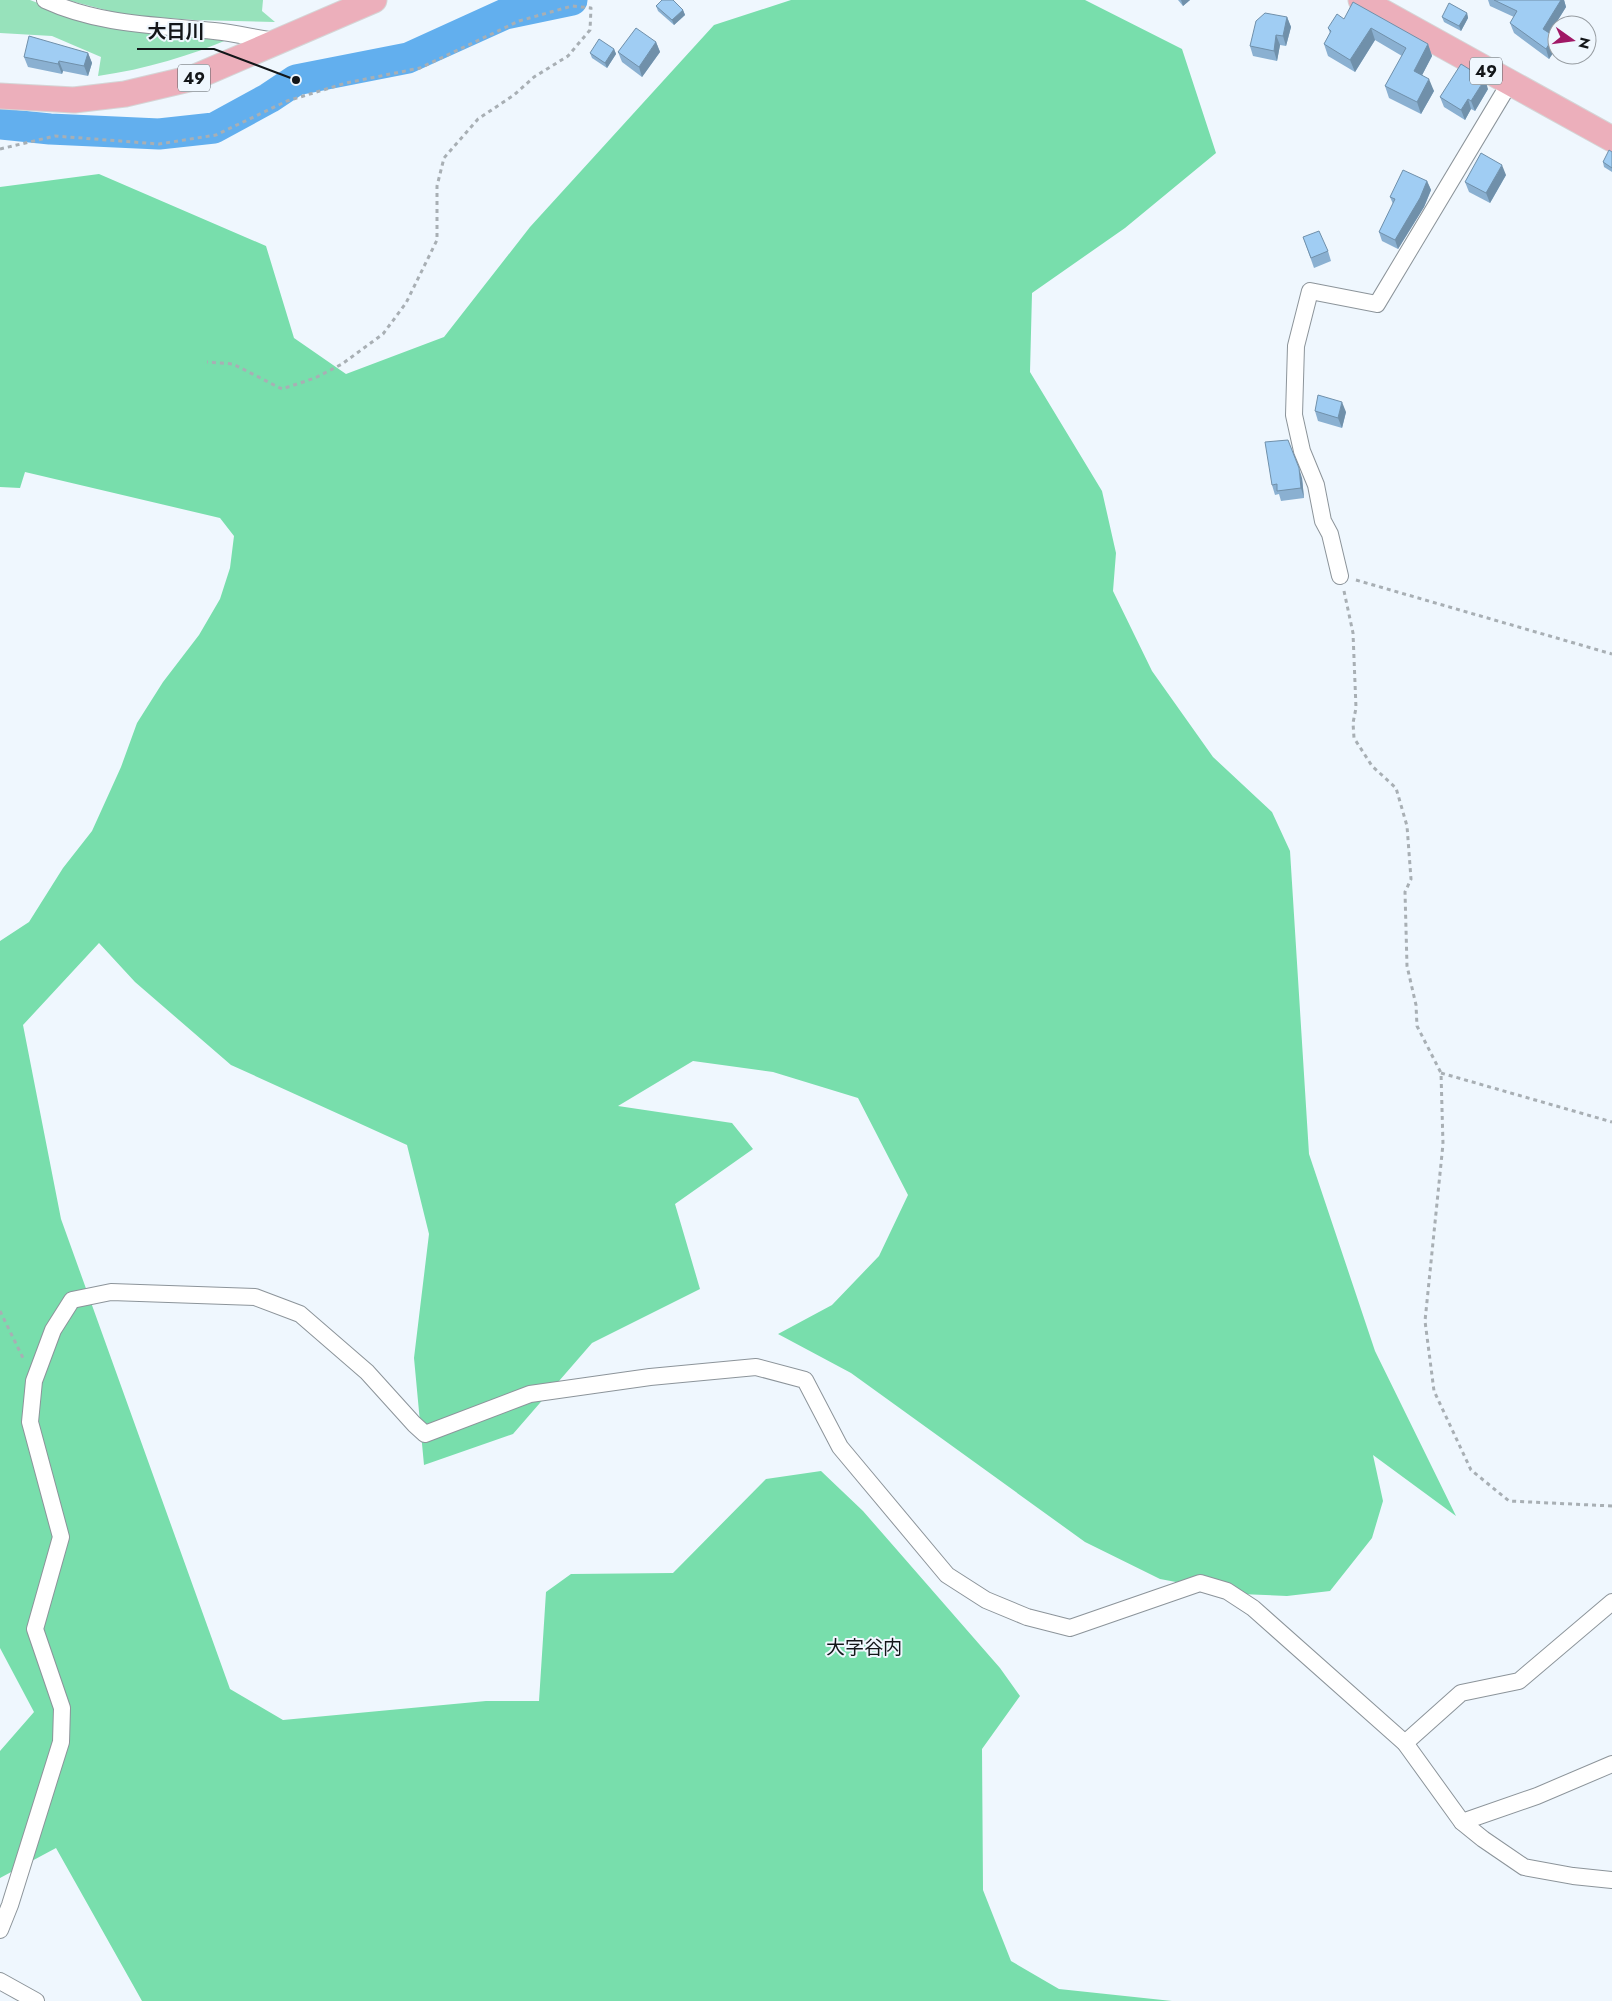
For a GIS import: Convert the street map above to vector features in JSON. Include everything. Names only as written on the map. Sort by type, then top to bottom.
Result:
[{"type":"main road","name":"49","points":[[0,96],[74,100],[125,94],[193,78],[374,0]]},
{"type":"main road","name":"49","points":[[1361,0],[1509,84],[1612,139]]},
{"type":"street","points":[[45,0],[65,9],[140,26],[216,31],[279,42]]},
{"type":"street","points":[[1340,576],[1316,485],[1302,451],[1294,415],[1296,346],[1310,291],[1378,304],[1509,84]]},
{"type":"street","points":[[0,1930],[10,1906],[60,1742],[62,1708],[35,1630],[61,1537],[30,1422],[34,1381],[53,1330],[72,1300],[111,1292],[255,1297],[300,1314],[367,1372],[425,1434],[530,1394],[650,1377],[756,1367],[805,1380],[840,1448],[947,1575],[986,1600],[1027,1616],[1070,1628],[1200,1583],[1227,1591],[1253,1608],[1405,1743],[1462,1822],[1524,1867],[1573,1876],[1612,1880]]},
{"type":"street","points":[[1405,1743],[1461,1694],[1519,1681],[1612,1602]]},
{"type":"street","points":[[1462,1822],[1537,1796],[1612,1764]]},
{"type":"street","points":[[0,1981],[36,2001]]},
{"type":"path","points":[[0,149],[55,136],[159,144],[216,135],[287,101],[346,83],[420,68],[519,21],[572,6],[591,8],[590,30],[568,56],[534,77],[514,95],[478,119],[444,158],[437,186],[437,240],[406,303],[383,334],[342,364],[315,378],[282,389],[232,364],[207,362]]},
{"type":"path","points":[[1612,654],[1340,576],[1353,633],[1356,708],[1353,722],[1354,738],[1372,766],[1396,788],[1407,826],[1411,879],[1405,892],[1407,966],[1416,1006],[1418,1026],[1441,1073],[1443,1144],[1425,1321],[1434,1391],[1471,1470],[1509,1501],[1612,1506]]},
{"type":"path","points":[[1441,1073],[1612,1122]]},
{"type":"path","points":[[0,1311],[34,1381]]},
{"type":"green space","points":[[0,0],[30,0],[69,15],[234,37],[168,61],[98,76],[101,57],[52,36],[0,33]]},
{"type":"green space","points":[[67,0],[263,0],[262,11],[275,22],[194,20],[125,15]]},
{"type":"green space","points":[[791,0],[1085,0],[1182,49],[1216,153],[1125,228],[1032,293],[1030,372],[1102,491],[1116,553],[1113,591],[1152,671],[1213,757],[1272,812],[1290,851],[1309,1154],[1375,1351],[1456,1516],[1373,1455],[1383,1501],[1372,1538],[1330,1591],[1287,1596],[1240,1594],[1160,1579],[1085,1542],[851,1373],[778,1334],[832,1305],[879,1256],[908,1195],[858,1098],[773,1072],[693,1061],[618,1106],[732,1123],[753,1149],[675,1204],[700,1289],[592,1343],[513,1434],[424,1465],[414,1358],[429,1234],[407,1145],[231,1065],[135,982],[99,943],[23,1025],[61,1219],[230,1689],[283,1720],[486,1701],[539,1701],[546,1592],[571,1574],[673,1573],[766,1479],[821,1471],[863,1511],[1000,1668],[1020,1696],[982,1749],[983,1890],[1011,1961],[1059,1989],[1172,2001],[142,2001],[56,1848],[0,1878],[0,1751],[34,1712],[0,1648],[0,941],[29,922],[63,868],[92,831],[121,767],[137,723],[163,682],[199,635],[220,599],[230,568],[234,536],[220,518],[25,472],[20,488],[0,487],[0,187],[99,174],[266,246],[294,338],[346,374],[444,337],[530,227],[714,25]]},
{"type":"building","points":[[662,0],[673,0],[683,10],[672,20],[656,6]]},
{"type":"building","points":[[1494,0],[1561,0],[1552,15],[1547,15],[1547,23],[1543,29],[1547,32],[1546,49],[1510,23],[1517,11]]},
{"type":"building","points":[[1353,2],[1428,44],[1414,71],[1429,79],[1417,102],[1385,86],[1406,48],[1371,28],[1350,60],[1324,44],[1331,31],[1328,28],[1337,14],[1344,19]]},
{"type":"building","points":[[1449,3],[1467,13],[1459,26],[1442,17]]},
{"type":"building","points":[[1265,13],[1287,17],[1283,36],[1276,35],[1274,51],[1250,46],[1256,21]]},
{"type":"building","points":[[636,28],[656,42],[639,67],[618,52]]},
{"type":"building","points":[[29,36],[88,53],[84,66],[59,61],[58,64],[24,57]]},
{"type":"building","points":[[599,39],[614,49],[605,63],[590,53]]},
{"type":"building","points":[[1461,64],[1485,79],[1471,101],[1468,99],[1461,110],[1440,97]]},
{"type":"building","points":[[1609,150],[1612,152],[1612,168],[1603,162]]},
{"type":"building","points":[[1481,153],[1502,165],[1486,193],[1465,182]]},
{"type":"building","points":[[1403,170],[1427,181],[1420,198],[1395,240],[1379,232],[1395,199],[1390,197]]},
{"type":"building","points":[[1319,231],[1328,251],[1311,258],[1303,237]]},
{"type":"building","points":[[1318,395],[1342,402],[1338,418],[1315,411]]},
{"type":"building","points":[[1288,440],[1299,468],[1301,488],[1277,491],[1277,484],[1272,485],[1265,442]]},
{"type":"waterway","points":[[0,124],[50,129],[159,134],[214,128],[269,98],[296,80],[408,58],[505,14],[572,0]]},
{"type":"place","name":"大日川","points":[[296,80]]},
{"type":"district","name":"大字谷内","points":[[864,1647]]}]
